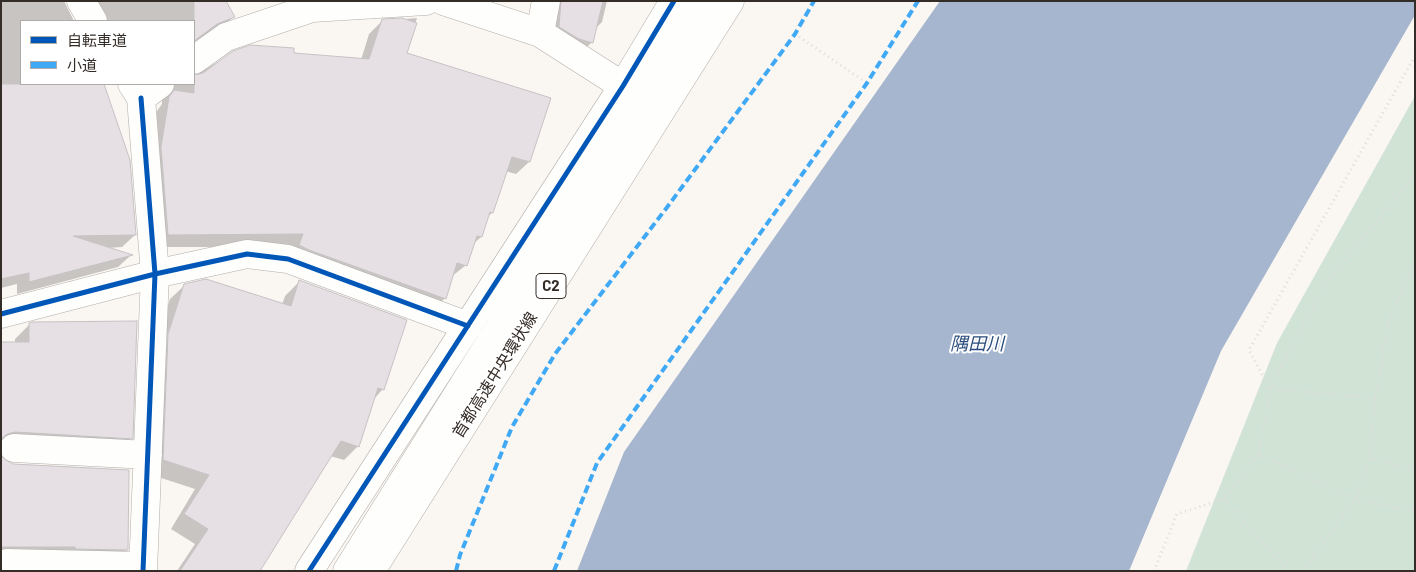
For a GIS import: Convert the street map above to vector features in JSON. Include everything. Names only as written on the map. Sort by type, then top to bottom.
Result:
[{"type":"main road","points":[[81,1],[92,20]]},
{"type":"main road","points":[[195,59],[226,37],[312,8],[426,1]]},
{"type":"main road","points":[[443,1],[540,33],[623,86]]},
{"type":"main road","points":[[540,33],[546,1]]},
{"type":"main road","points":[[309,571],[623,86],[674,1]]},
{"type":"main road","name":"首都高速中央環状線","points":[[347,571],[704,1]]},
{"type":"main road","name":"首都高速中央環状線","points":[[371,571],[730,1]]},
{"type":"main road","points":[[6,563],[143,568],[155,274],[144,88]]},
{"type":"main road","points":[[1,314],[155,274],[247,254],[288,259],[468,326]]},
{"type":"main road","points":[[14,448],[148,454]]},
{"type":"path","points":[[795,34],[867,83]]},
{"type":"path","points":[[1270,388],[1248,350],[1415,56]]},
{"type":"path","points":[[1154,571],[1177,514],[1224,499],[1259,454],[1270,388],[1324,284],[1415,174]]},
{"type":"path","points":[[1303,571],[1355,499],[1370,458],[1375,398],[1388,324],[1415,260]]},
{"type":"path","points":[[1270,388],[1375,398]]},
{"type":"path","points":[[1259,454],[1355,499],[1415,511]]},
{"type":"path","points":[[1370,458],[1415,470]]},
{"type":"path","points":[[1224,499],[1288,571]]},
{"type":"green space","points":[[1415,96],[1415,571],[1186,571],[1277,343]]},
{"type":"water","name":"隅田川","points":[[940,1],[1415,1],[1415,15],[1221,351],[1129,571],[577,571],[624,452]]},
{"type":"building","points":[[194,1],[226,1],[235,17],[217,24],[195,40]]},
{"type":"building","points":[[561,1],[603,1],[593,43],[579,39],[559,27]]},
{"type":"building","points":[[402,18],[417,23],[407,53],[551,98],[530,162],[512,157],[493,213],[490,212],[482,237],[477,236],[467,266],[457,263],[446,299],[309,250],[299,245],[303,234],[168,235],[161,147],[169,97],[174,90],[194,93],[195,75],[203,73],[233,51],[250,45],[294,48],[294,53],[369,59],[382,19]]},
{"type":"building","points":[[1,84],[104,85],[130,160],[136,235],[73,236],[133,255],[29,282],[29,273],[1,279]]},
{"type":"building","points":[[206,279],[291,306],[299,280],[407,320],[384,390],[378,388],[359,447],[341,441],[260,571],[180,571],[208,529],[184,514],[209,475],[163,460],[168,334],[184,284]]},
{"type":"building","points":[[137,321],[133,439],[15,432],[7,434],[1,439],[1,342],[29,342],[29,323],[32,322]]},
{"type":"building","points":[[1,456],[13,464],[129,470],[128,550],[75,549],[75,547],[1,547]]},
{"type":"marked path","points":[[456,571],[460,555],[512,427],[555,354],[668,206],[795,34],[814,1]]},
{"type":"marked path","points":[[554,571],[597,463],[867,83],[918,1]]},
{"type":"cycle path","points":[[309,571],[623,86],[674,1]]},
{"type":"cycle path","points":[[141,98],[155,274],[143,571]]},
{"type":"cycle path","points":[[1,314],[155,274],[247,254],[288,259],[468,326]]}]
